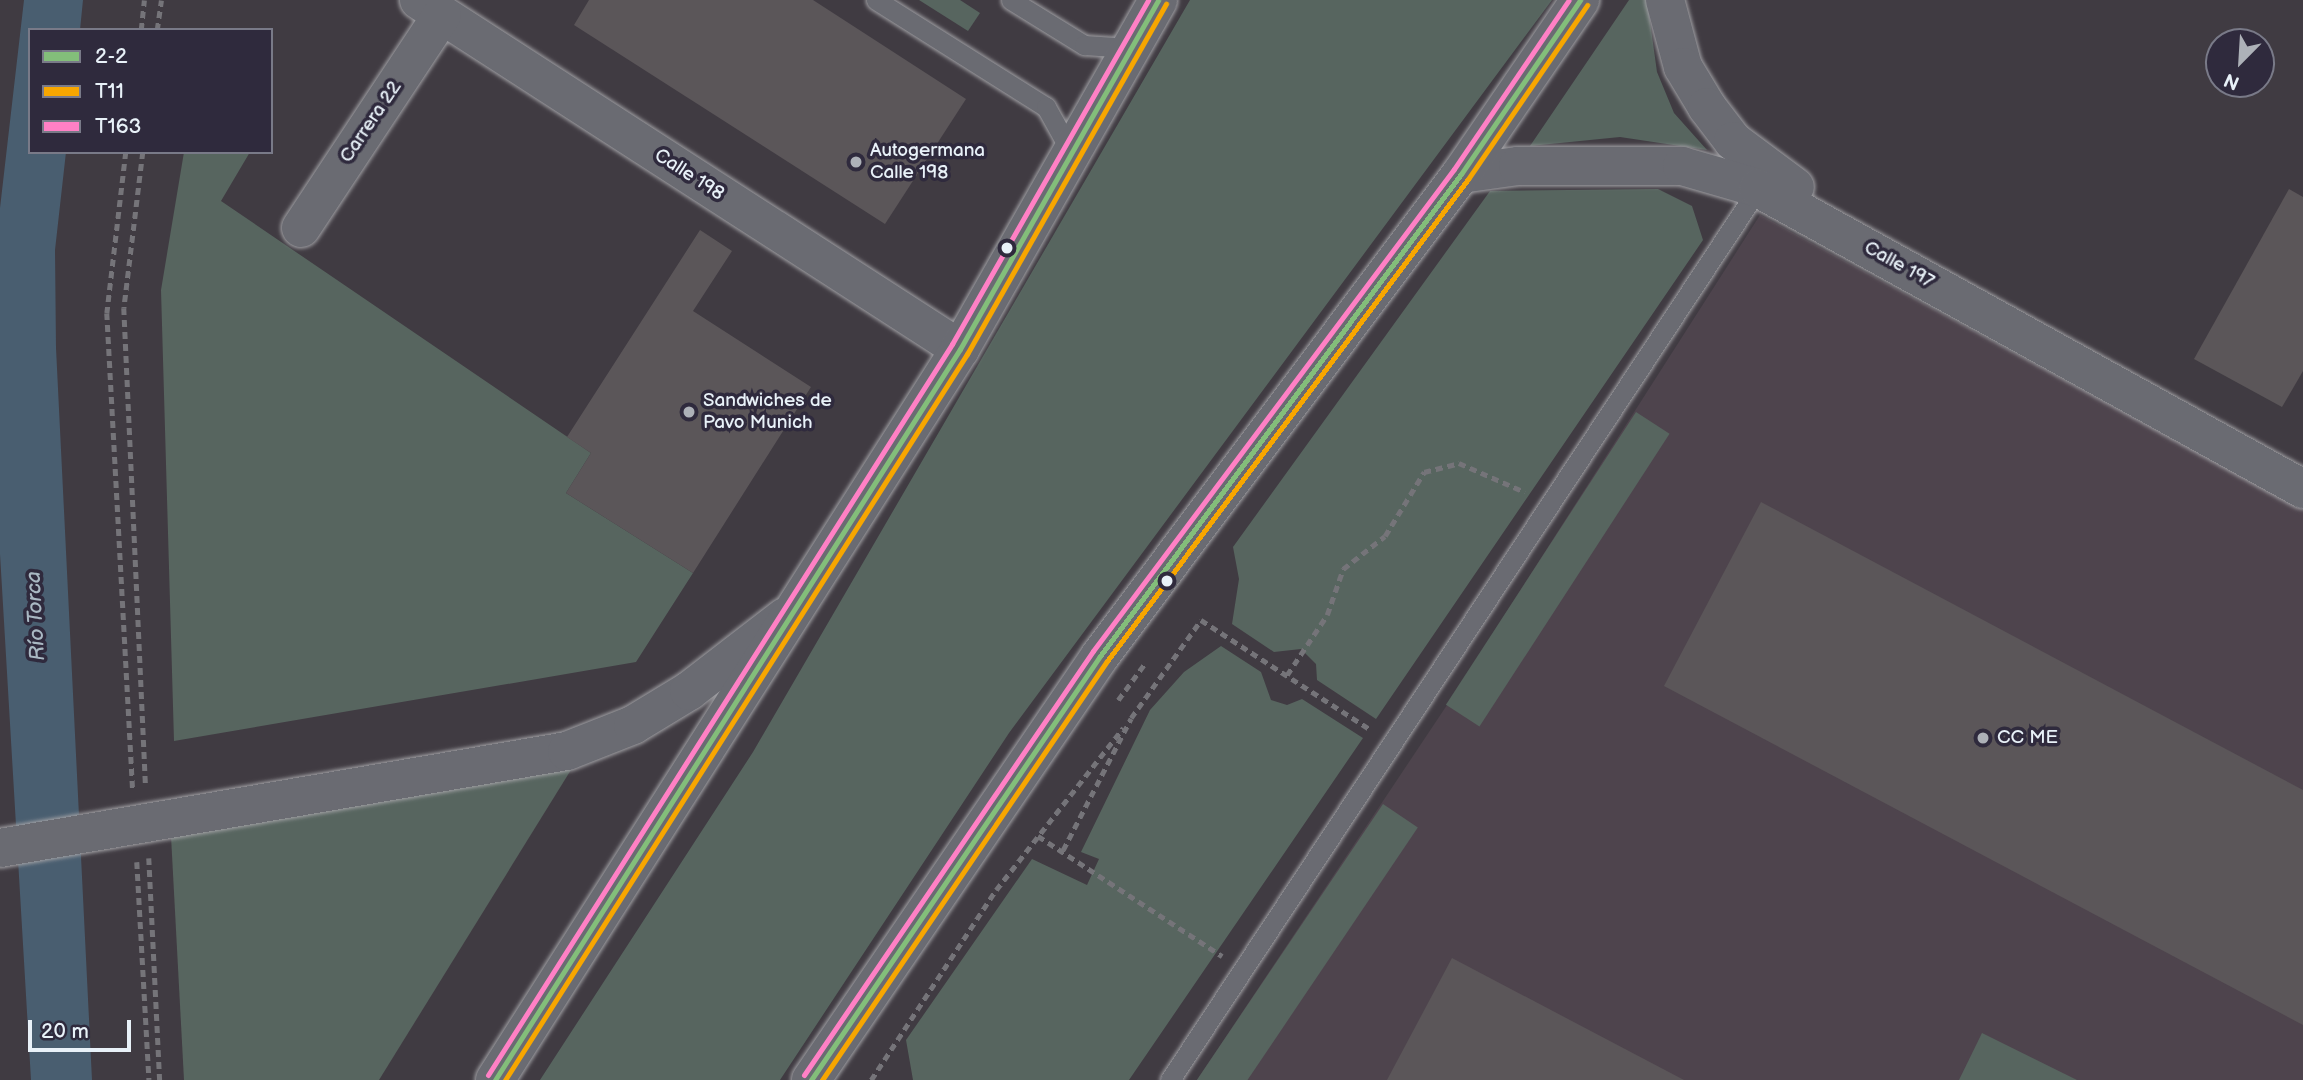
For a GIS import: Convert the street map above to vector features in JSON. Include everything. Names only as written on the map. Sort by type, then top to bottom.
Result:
[{"type":"main road","points":[[495,1080],[960,349],[1158,0]]},
{"type":"main road","points":[[822,1072],[1100,656],[1461,174],[1580,0]]},
{"type":"main road","name":"Calle 197","points":[[1665,0],[1683,67],[1732,141],[1763,180],[2303,489]]},
{"type":"main road","name":"Carrera 22","points":[[301,229],[430,8]]},
{"type":"main road","name":"Calle 198","points":[[430,8],[960,349]]},
{"type":"main road","name":"Calle 197","points":[[1461,174],[1517,166],[1682,166],[1763,180],[2303,465]]},
{"type":"main road","points":[[0,848],[567,751],[633,725],[689,691],[792,611]]},
{"type":"lane","points":[[876,0],[1046,107],[1072,154]]},
{"type":"lane","points":[[1011,0],[1084,45],[1130,48]]},
{"type":"lane","points":[[1170,1080],[1763,180]]},
{"type":"path","points":[[141,28],[144,0]]},
{"type":"path","points":[[157,28],[161,0]]},
{"type":"path","points":[[126,154],[107,313],[130,826],[149,1080]]},
{"type":"path","points":[[142,154],[124,308],[130,826],[160,1080]]},
{"type":"path","points":[[1287,675],[1327,615],[1343,569],[1385,536],[1424,472],[1459,463],[1536,499]]},
{"type":"path","points":[[871,1080],[1038,836],[1131,718],[1202,620],[1369,729]]},
{"type":"path","points":[[1063,850],[1131,718]]},
{"type":"path","points":[[1370,745],[1385,723]]},
{"type":"path","points":[[1038,836],[1226,958],[1234,947]]},
{"type":"shaded area","points":[[919,0],[960,0],[980,13],[968,31]]},
{"type":"shaded area","points":[[1190,0],[1552,0],[1009,733],[780,1080],[540,1080],[753,752]]},
{"type":"shaded area","points":[[1629,0],[1647,0],[1657,72],[1674,113],[1707,150],[1620,137],[1530,146]]},
{"type":"shaded area","points":[[184,154],[249,154],[221,201],[591,453],[566,493],[693,573],[636,662],[174,741],[161,290]]},
{"type":"shaded area","points":[[1658,189],[1692,206],[1703,240],[1376,719],[1317,680],[1316,664],[1301,649],[1274,652],[1232,624],[1239,579],[1233,547],[1490,191]]},
{"type":"shaded area","points":[[1760,215],[2303,510],[2303,1080],[1197,1080],[1447,705]]},
{"type":"shaded area","points":[[1636,412],[1670,434],[1479,726],[1446,705]]},
{"type":"shaded area","points":[[1221,646],[1261,672],[1271,700],[1287,705],[1302,699],[1363,738],[1129,1080],[913,1080],[906,1040],[1032,859],[1087,885],[1099,859],[1081,852],[1150,710],[1184,672]]},
{"type":"shaded area","points":[[574,765],[379,1080],[184,1080],[171,836]]},
{"type":"shaded area","points":[[1383,804],[1418,827],[1247,1080],[1197,1080]]},
{"type":"shaded area","points":[[1982,1033],[2077,1080],[1959,1080]]},
{"type":"water","name":"Río Torca","points":[[24,0],[83,0],[80,28],[28,28],[28,154],[66,154],[55,250],[56,348],[92,1080],[31,1080],[0,554],[0,208]]},
{"type":"building","name":"Autogermana Calle 198","points":[[589,0],[813,0],[966,99],[885,224],[574,25]]},
{"type":"building","points":[[2289,189],[2303,197],[2303,371],[2282,407],[2194,359]]},
{"type":"building","name":"Sandwiches de Pavo Munich","points":[[700,230],[732,251],[693,311],[811,387],[693,573],[566,493],[591,453],[567,437]]},
{"type":"building","name":"CC ME","points":[[1761,502],[2303,790],[2303,1025],[1664,686]]},
{"type":"building","points":[[1452,958],[1684,1080],[1387,1080]]},
{"type":"transit line","name":"T163","points":[[488,1075],[952,344],[1148,0]]},
{"type":"transit line","name":"2-2","points":[[495,1080],[960,349],[1158,0]]},
{"type":"transit line","name":"T163","points":[[804,1075],[1093,651],[1454,169],[1569,0]]},
{"type":"transit line","name":"2-2","points":[[811,1080],[1100,656],[1461,174],[1580,0]]},
{"type":"transit line","name":"T11","points":[[505,1080],[967,354],[1166,4]]},
{"type":"transit line","name":"T11","points":[[822,1080],[1107,661],[1468,179],[1587,5]]},
{"type":"place","name":"Autogermana Calle 198","points":[[856,162]]},
{"type":"place","name":"Sandwiches de Pavo Munich","points":[[689,412]]},
{"type":"place","name":"CC ME","points":[[1983,738]]}]
